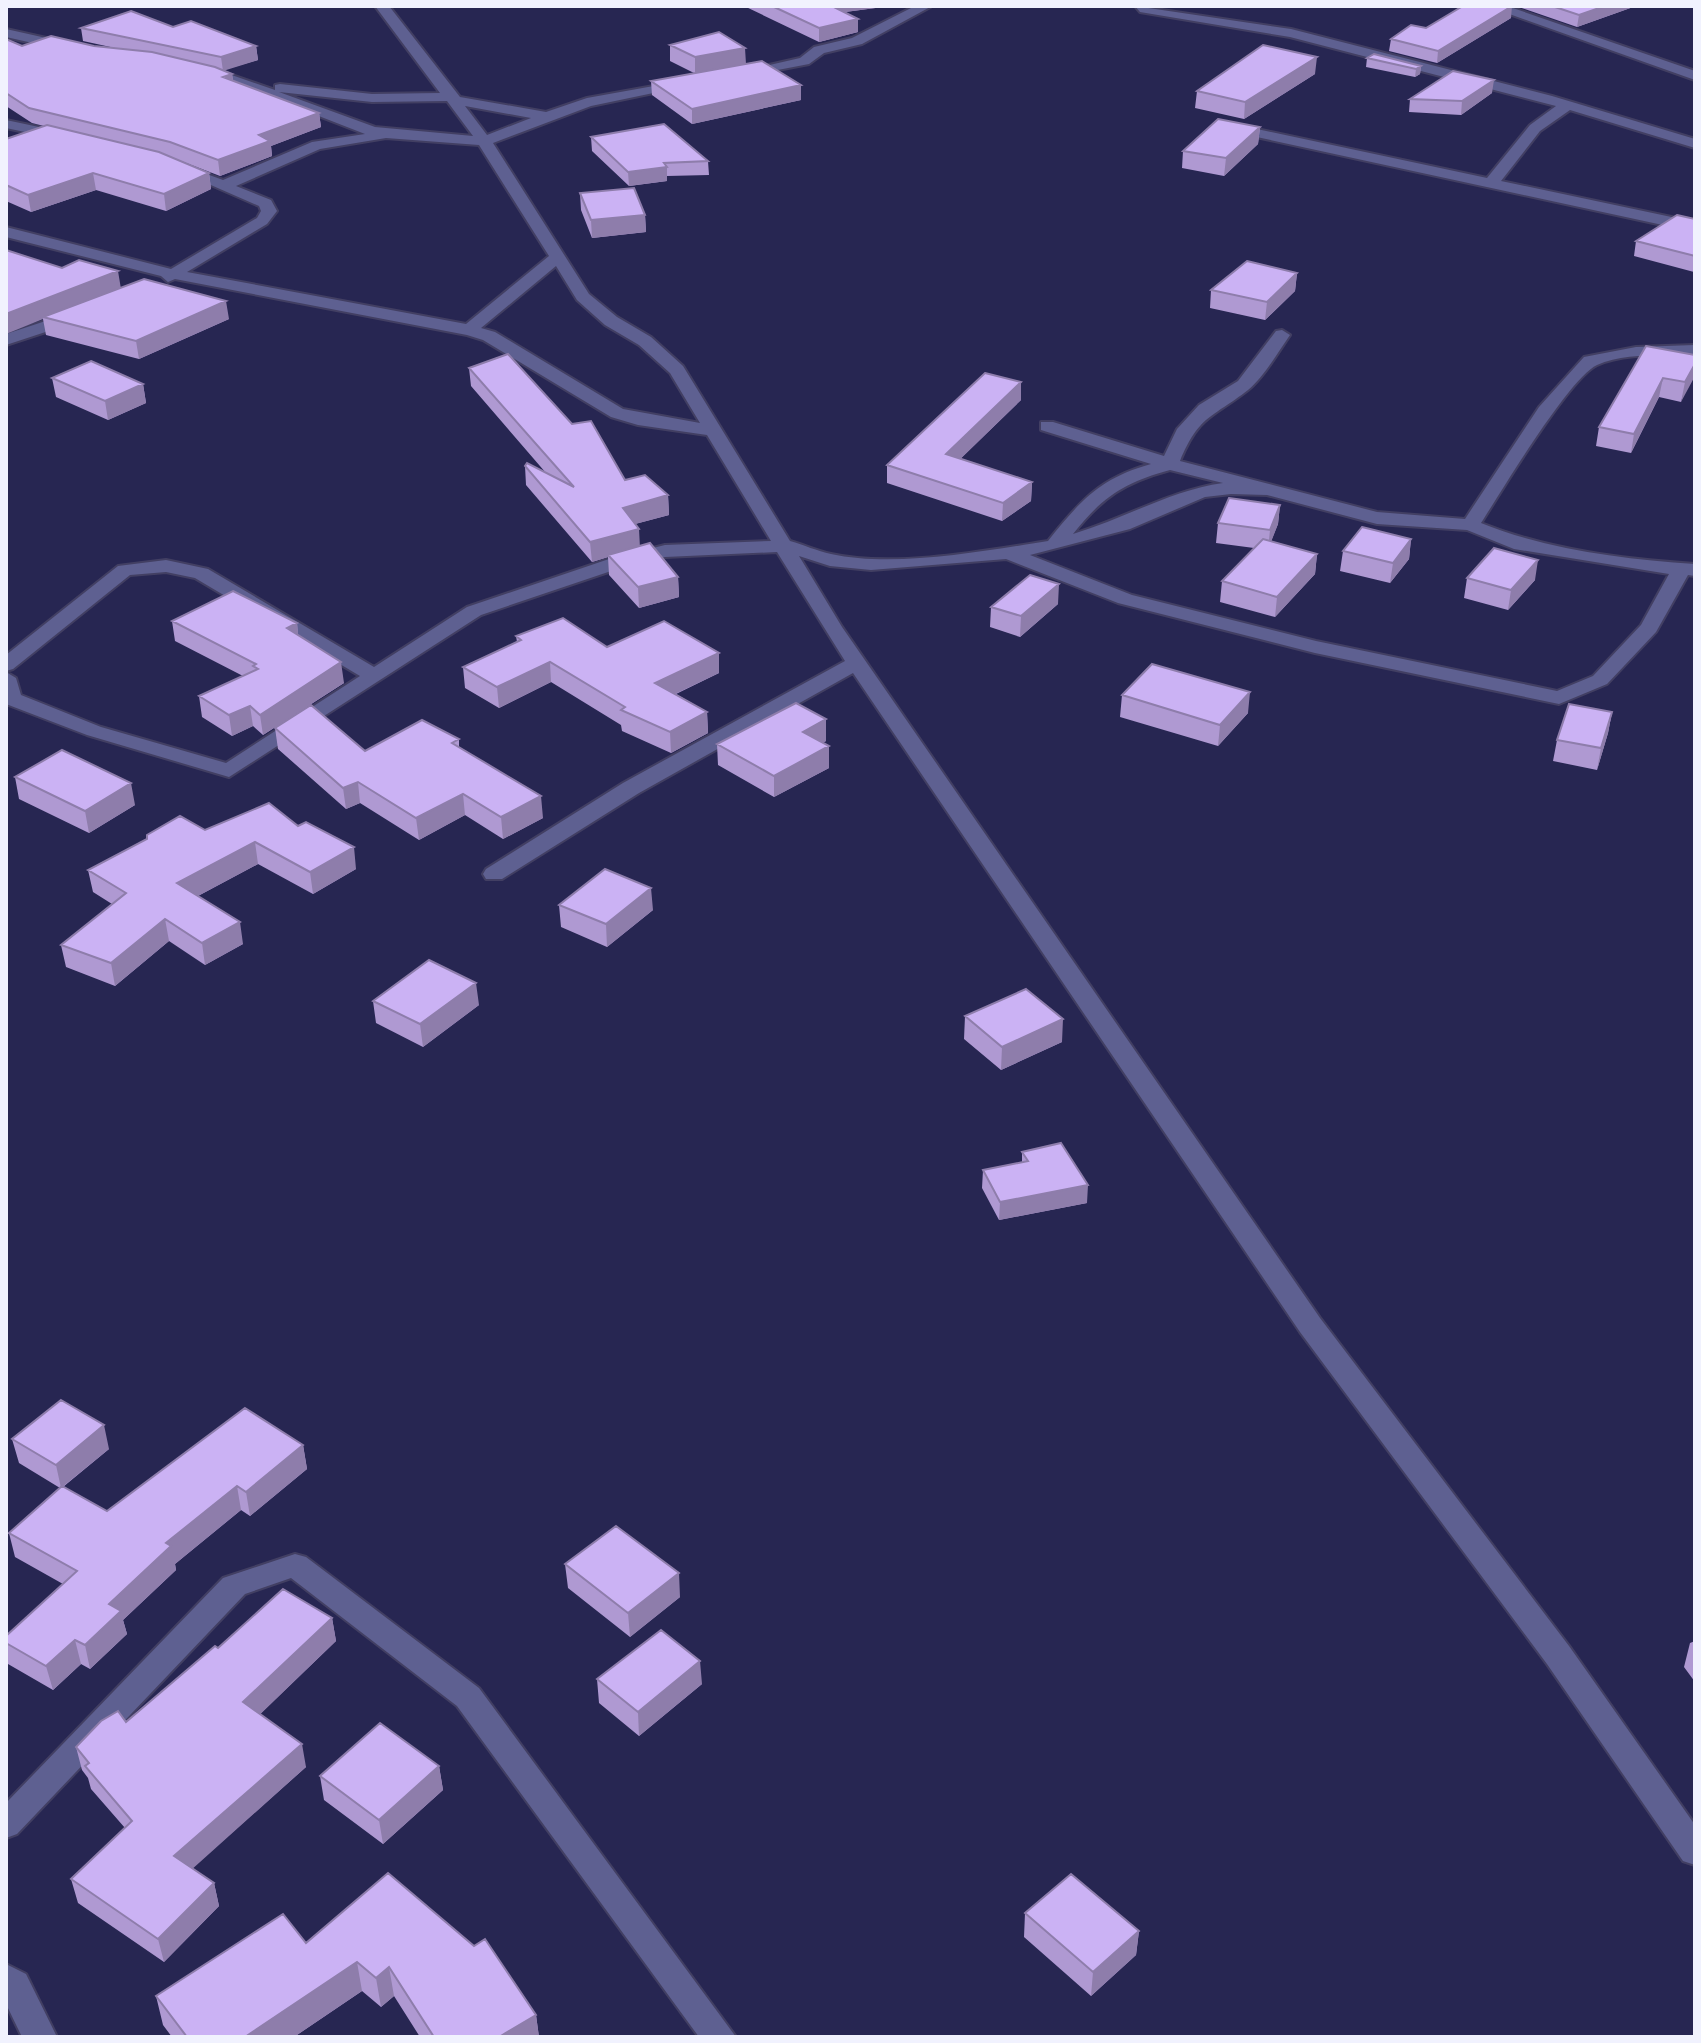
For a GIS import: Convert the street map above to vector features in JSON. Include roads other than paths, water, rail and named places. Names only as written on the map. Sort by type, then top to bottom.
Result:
[{"type":"street","points":[[382,6],[484,141],[583,297],[611,321],[645,341],[677,370],[856,663],[1310,1325],[1558,1655],[1695,1851]]},
{"type":"street","points":[[726,76],[804,61],[819,50],[857,41],[890,27],[925,6]]},
{"type":"street","points":[[1494,6],[1695,76]]},
{"type":"street","points":[[1138,7],[1263,26],[1568,105],[1695,144]]},
{"type":"street","points":[[6,33],[83,50]]},
{"type":"street","points":[[390,135],[216,75],[282,88],[372,98],[454,98],[543,116]]},
{"type":"street","points":[[225,185],[317,145],[390,135],[484,141],[543,116],[617,94],[693,82]]},
{"type":"street","points":[[1492,182],[1535,128],[1568,105]]},
{"type":"street","points":[[6,124],[81,141]]},
{"type":"street","points":[[1243,130],[1695,227]]},
{"type":"street","points":[[147,286],[176,274],[262,221],[269,211],[266,203],[167,163]]},
{"type":"street","points":[[6,232],[92,256],[293,299],[469,330],[489,336],[617,413],[638,420],[716,431]]},
{"type":"street","points":[[469,330],[557,257]]},
{"type":"street","points":[[6,340],[91,311]]},
{"type":"street","points":[[1170,464],[1183,433],[1205,409],[1244,385],[1282,335]]},
{"type":"street","points":[[1470,525],[1545,411],[1590,361],[1636,352],[1695,350]]},
{"type":"street","points":[[1047,426],[1170,464],[1377,518],[1470,525],[1514,543],[1639,566],[1689,569]]},
{"type":"street","points":[[1054,546],[1086,505],[1124,477],[1170,464]]},
{"type":"street","points":[[6,678],[12,699],[94,731],[229,771],[474,611],[549,583],[665,551],[786,546],[830,560],[871,564],[969,559],[1054,546],[1123,525],[1201,492],[1231,488],[1265,490]]},
{"type":"street","points":[[1009,553],[1125,599],[1315,647],[1559,698],[1600,680],[1649,628],[1689,569]]},
{"type":"street","points":[[6,665],[125,570],[166,566],[201,573],[376,677]]},
{"type":"street","points":[[494,874],[631,788],[856,663]]},
{"type":"street","points":[[6,1824],[234,1586],[295,1565],[468,1697],[719,2037]]},
{"type":"street","points":[[6,1979],[14,1985],[40,2037]]}]
